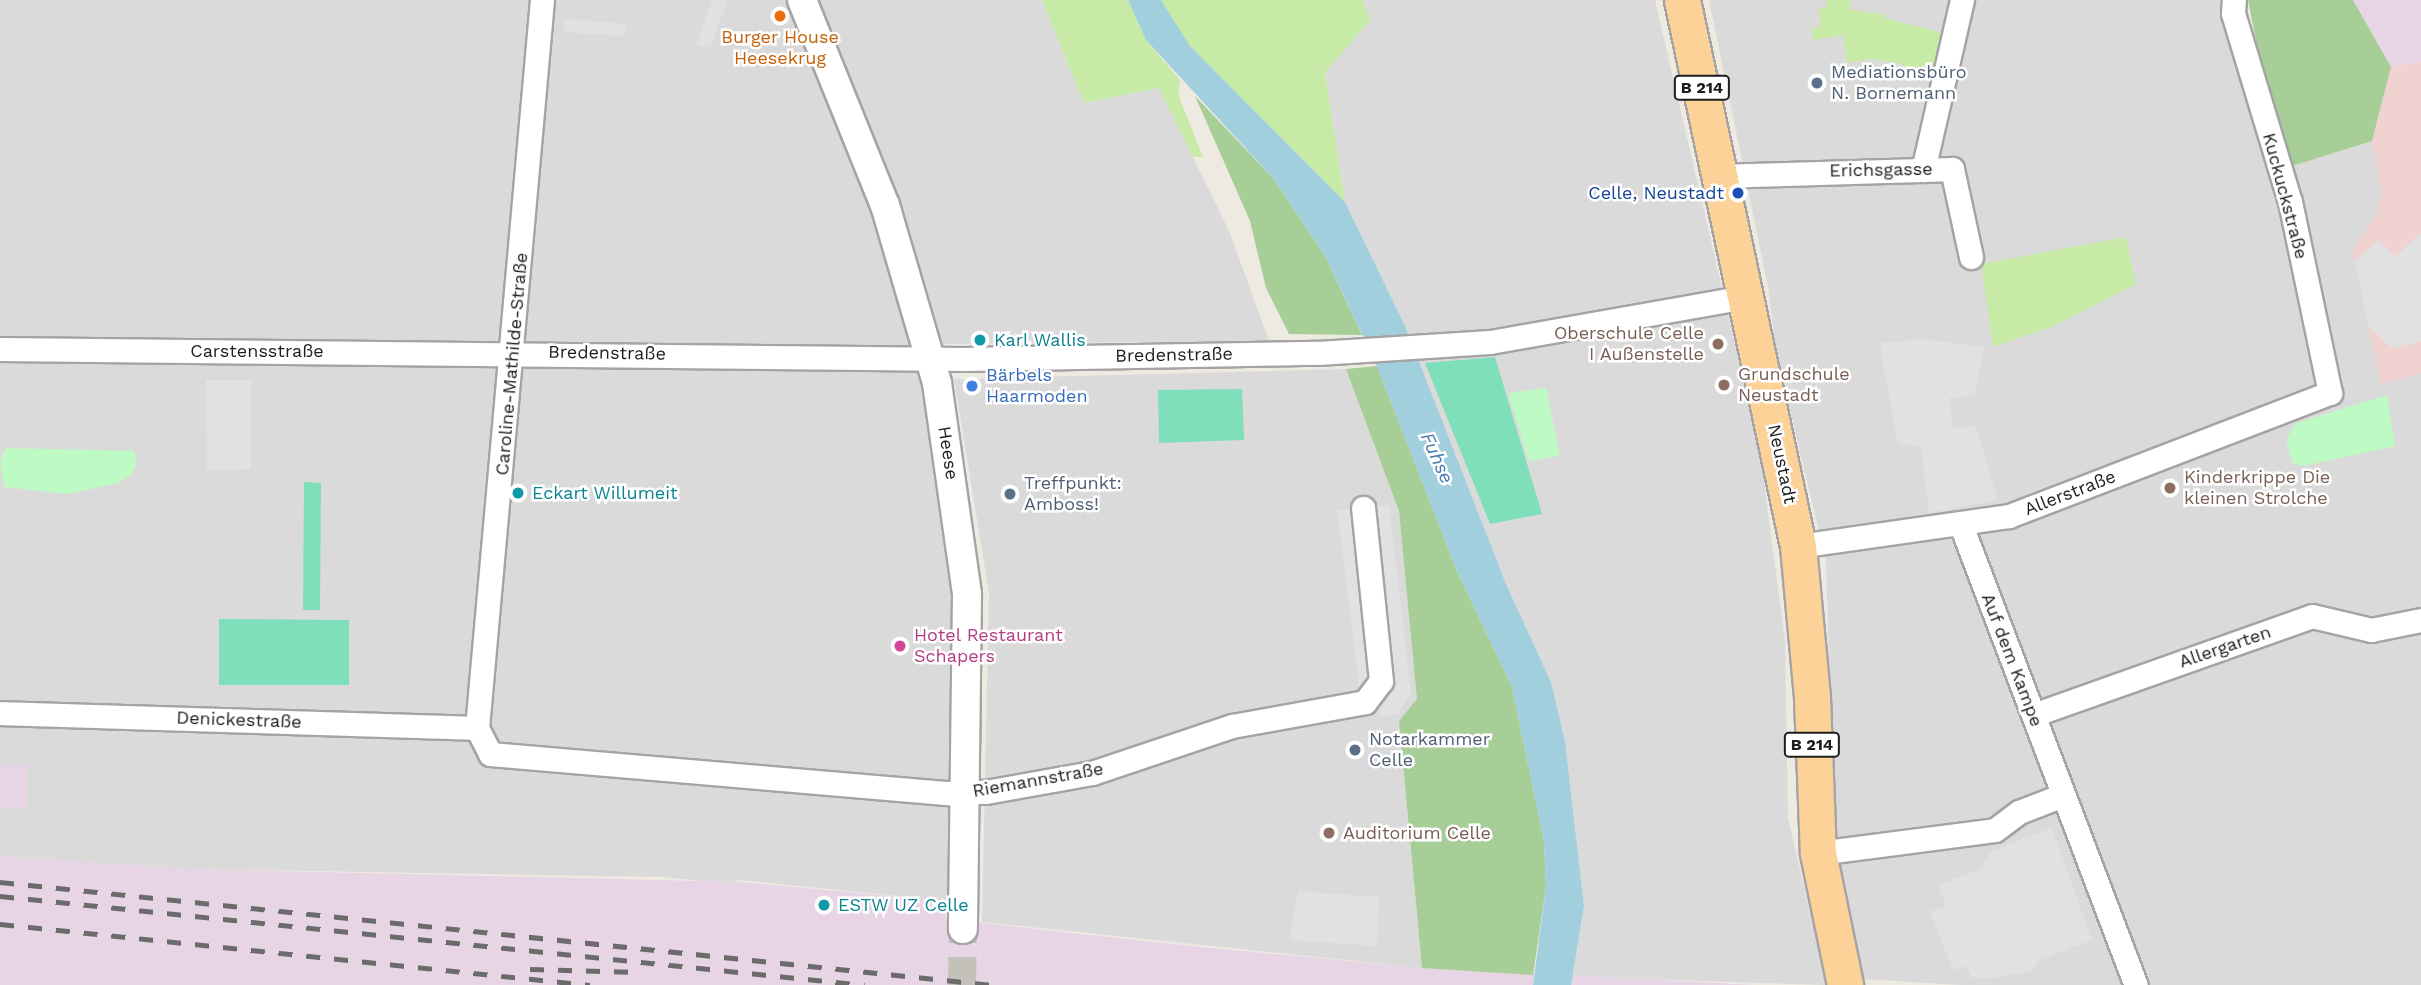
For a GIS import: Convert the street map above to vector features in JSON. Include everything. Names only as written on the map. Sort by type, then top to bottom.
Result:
[{"type":"main road","name":"Neustadt","points":[[1682,0],[1720,176],[1731,300],[1798,547],[1811,686],[1818,853]]},
{"type":"main road","name":"B 214","points":[[1818,853],[1845,985]]},
{"type":"street","name":"Caroline-Mathilde-Straße","points":[[477,728],[514,352],[542,0]]},
{"type":"street","name":"Heese","points":[[802,0],[885,205],[930,358],[967,595],[963,929]]},
{"type":"street","points":[[1923,170],[1962,0]]},
{"type":"street","name":"Kuckuckstraße","points":[[2234,0],[2233,13],[2290,202],[2330,394]]},
{"type":"street","name":"Erichsgasse","points":[[1720,176],[1952,169],[1971,257]]},
{"type":"street","name":"Bredenstraße","points":[[514,352],[930,358],[1344,352],[1490,342],[1731,300]]},
{"type":"street","name":"Carstensstraße","points":[[0,349],[514,352]]},
{"type":"street","name":"Allerstraße","points":[[1798,547],[2009,516],[2330,394]]},
{"type":"street","name":"Riemannstraße","points":[[477,728],[490,754],[965,792],[1092,773],[1231,726],[1365,702],[1381,681],[1363,508]]},
{"type":"street","name":"Auf dem Kampe","points":[[1961,525],[2136,985]]},
{"type":"street","name":"Allergarten","points":[[2033,715],[2312,616],[2371,629],[2421,620]]},
{"type":"street","name":"Denickestraße","points":[[0,713],[477,728]]},
{"type":"street","points":[[1818,853],[1995,830],[2019,813],[2063,795]]},
{"type":"shaded area","points":[[0,0],[791,0],[896,278],[926,383],[960,593],[957,902],[739,880],[732,884],[664,877],[187,869],[0,856]]},
{"type":"shaded area","points":[[712,0],[728,0],[710,48],[696,45]]},
{"type":"shaded area","points":[[817,0],[1042,0],[1084,103],[1159,88],[1230,233],[1269,341],[943,344],[899,199]]},
{"type":"shaded area","points":[[1363,0],[1655,0],[1760,452],[1785,641],[1788,818],[1827,985],[1572,977],[1584,906],[1565,741],[1551,682],[1506,584],[1406,328],[1345,202],[1325,73],[1369,20]]},
{"type":"shaded area","points":[[1709,0],[2223,0],[2272,172],[2372,141],[2382,191],[2377,214],[2352,250],[2381,384],[2421,373],[2421,985],[1961,985],[1862,979],[1839,877],[1833,816],[1826,560],[1777,356],[1768,287]]},
{"type":"shaded area","points":[[2353,0],[2421,0],[2421,62],[2391,67]]},
{"type":"shaded area","points":[[565,19],[626,24],[625,36],[564,32]]},
{"type":"shaded area","points":[[2421,62],[2421,373],[2381,384],[2352,250],[2377,214],[2382,191],[2372,141],[2391,67]]},
{"type":"shaded area","points":[[2421,233],[2421,341],[2392,348],[2369,326],[2355,261],[2379,240],[2395,257]]},
{"type":"shaded area","points":[[1924,339],[1984,347],[1975,395],[1949,398],[1953,428],[1976,426],[1998,500],[1929,513],[1921,447],[1898,443],[1881,355],[1881,343]]},
{"type":"shaded area","points":[[1346,369],[1399,510],[1418,699],[1399,721],[1422,968],[982,922],[989,593],[954,379]]},
{"type":"shaded area","points":[[206,380],[251,380],[251,469],[207,470]]},
{"type":"shaded area","points":[[1389,505],[1411,693],[1398,714],[1381,717],[1379,700],[1359,686],[1337,510]]},
{"type":"shaded area","points":[[0,764],[28,765],[28,808],[0,808]]},
{"type":"shaded area","points":[[2052,828],[2092,940],[2038,961],[2032,971],[1987,979],[1971,977],[1966,966],[1953,970],[1930,912],[1946,906],[1938,885],[1979,870],[1991,852]]},
{"type":"shaded area","points":[[0,856],[187,869],[739,882],[945,901],[946,919],[1190,946],[1422,968],[1755,985],[0,985]]},
{"type":"shaded area","points":[[1298,891],[1379,897],[1377,946],[1289,940]]},
{"type":"green space","points":[[1042,0],[1128,0],[1146,40],[1180,80],[1178,94],[1203,157],[1193,157],[1159,88],[1084,103]]},
{"type":"green space","points":[[1161,0],[1363,0],[1370,20],[1325,73],[1345,202],[1190,46]]},
{"type":"green space","points":[[1826,0],[1851,0],[1850,10],[1885,14],[1885,18],[1942,33],[1934,67],[1925,69],[1922,80],[1903,79],[1903,64],[1871,59],[1847,63],[1843,35],[1814,40],[1811,29],[1821,26],[1818,10],[1828,7]]},
{"type":"green space","points":[[2248,0],[2353,0],[2391,67],[2372,141],[2292,166],[2261,67]]},
{"type":"green space","points":[[1195,96],[1274,179],[1325,256],[1362,335],[1289,334],[1266,288],[1250,221]]},
{"type":"green space","points":[[2126,237],[2136,284],[2056,325],[1993,347],[1981,264]]},
{"type":"green space","points":[[1495,357],[1542,514],[1490,524],[1425,363]]},
{"type":"green space","points":[[1377,366],[1457,571],[1512,687],[1544,841],[1546,887],[1533,975],[1422,968],[1399,721],[1417,699],[1399,511],[1346,369]]},
{"type":"green space","points":[[1546,388],[1560,456],[1529,461],[1508,393]]},
{"type":"green space","points":[[1242,389],[1244,440],[1159,443],[1158,390]]},
{"type":"green space","points":[[2387,395],[2395,446],[2303,466],[2293,463],[2286,440],[2296,423]]},
{"type":"green space","points":[[6,448],[134,451],[137,462],[131,475],[118,483],[68,494],[4,487],[0,462]]},
{"type":"green space","points":[[304,482],[321,483],[320,610],[303,610]]},
{"type":"green space","points":[[219,619],[349,620],[349,685],[219,685]]},
{"type":"water","name":"Fuhse","points":[[1128,0],[1161,0],[1190,46],[1345,202],[1406,328],[1506,584],[1551,682],[1565,741],[1584,906],[1571,985],[1533,985],[1546,887],[1544,841],[1512,687],[1457,571],[1377,366],[1325,256],[1274,179],[1146,40]]},
{"type":"tunnel","points":[[962,985],[963,929]]},
{"type":"railway","points":[[0,882],[993,985]]},
{"type":"railway","points":[[0,896],[864,985]]},
{"type":"railway","points":[[0,924],[590,985]]},
{"type":"railway","points":[[530,969],[639,972]]},
{"type":"place","name":"Burger House Heesekrug","points":[[780,16]]},
{"type":"place","name":"Mediationsbüro N. Bornemann","points":[[1817,83]]},
{"type":"place","name":"Celle, Neustadt","points":[[1738,193]]},
{"type":"place","name":"Karl Wallis","points":[[980,340]]},
{"type":"place","name":"Oberschule Celle I Außenstelle","points":[[1718,344]]},
{"type":"place","name":"Grundschule Neustadt","points":[[1724,385]]},
{"type":"place","name":"Bärbels Haarmoden","points":[[972,386]]},
{"type":"place","name":"Kinderkrippe Die kleinen Strolche","points":[[2170,488]]},
{"type":"place","name":"Eckart Willumeit","points":[[518,493]]},
{"type":"place","name":"Treffpunkt: Amboss!","points":[[1010,494]]},
{"type":"place","name":"Hotel Restaurant Schapers","points":[[900,646]]},
{"type":"place","name":"Notarkammer Celle","points":[[1355,750]]},
{"type":"place","name":"Auditorium Celle","points":[[1329,833]]},
{"type":"place","name":"ESTW UZ Celle","points":[[824,905]]}]
